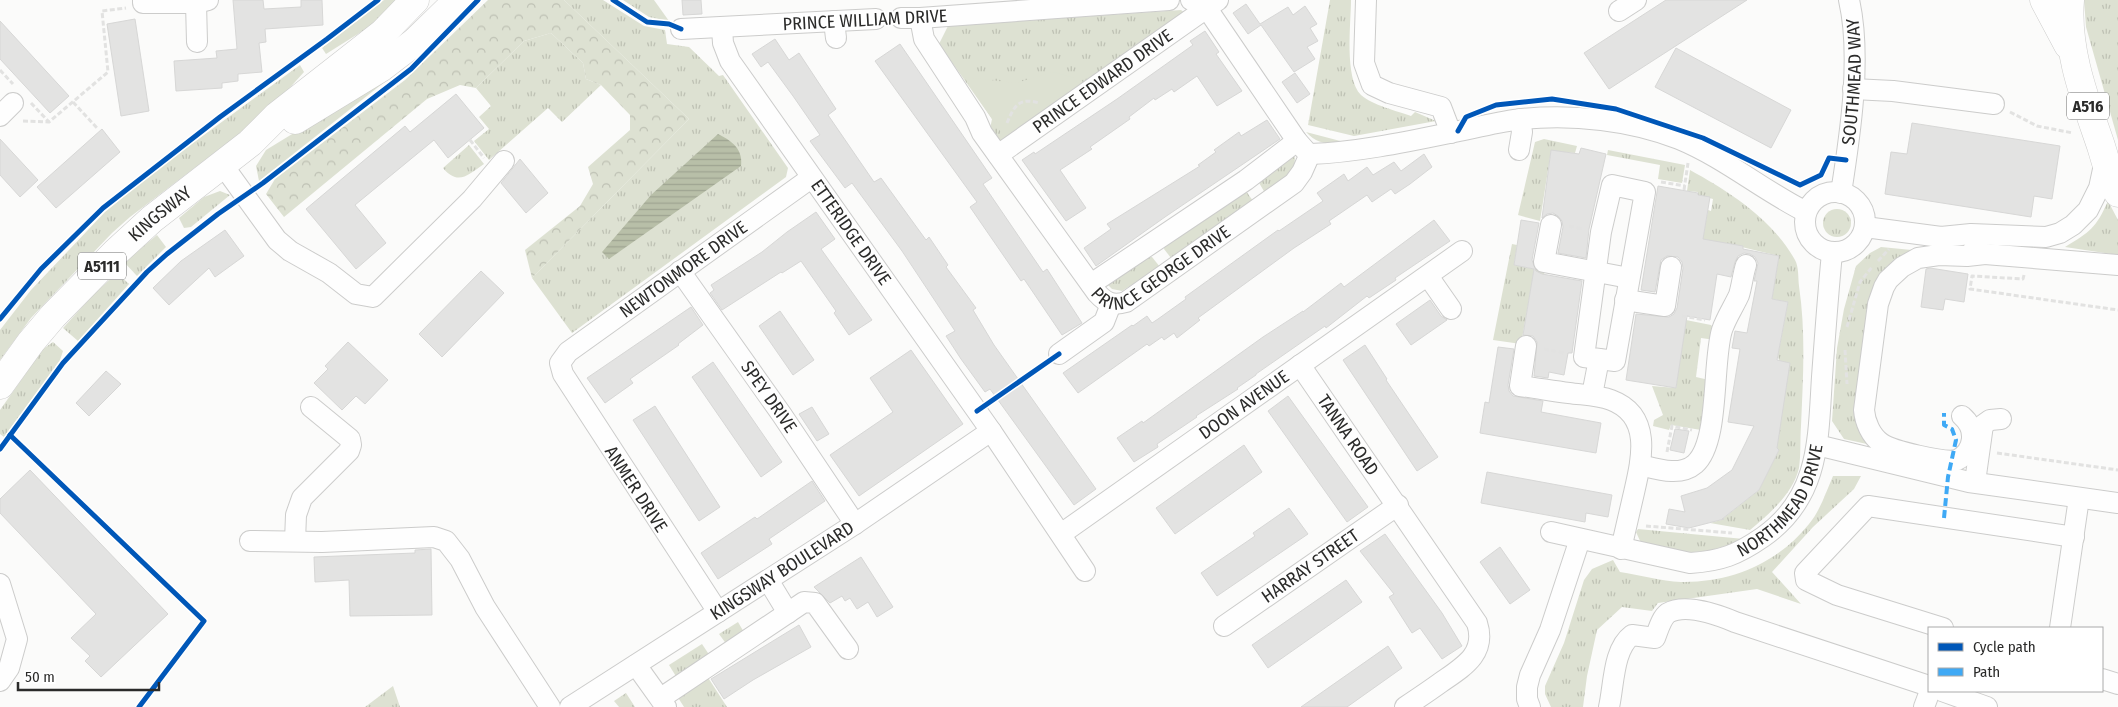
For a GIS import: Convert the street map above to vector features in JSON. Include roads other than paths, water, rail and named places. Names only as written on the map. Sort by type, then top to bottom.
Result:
[{"type":"highway","name":"KINGSWAY","points":[[0,385],[31,342],[82,284],[152,219],[250,143],[277,116],[383,33],[415,0]]},
{"type":"highway","name":"KINGSWAY","points":[[250,143],[282,129],[382,67],[416,41],[458,0]]},
{"type":"highway","name":"A516","points":[[2044,0],[2072,53],[2105,159],[2118,193]]},
{"type":"highway","name":"A516","points":[[2070,0],[2069,26],[2072,53]]},
{"type":"street","name":"PRINCE WILLIAM DRIVE","points":[[911,18],[1169,0]]},
{"type":"street","points":[[1366,0],[1364,63],[1372,84],[1389,93],[1442,100],[1451,133]]},
{"type":"street","points":[[1619,11],[1636,0]]},
{"type":"street","name":"SOUTHMEAD WAY","points":[[1841,193],[1848,147],[1853,89],[1854,32],[1849,0]]},
{"type":"street","points":[[143,1],[202,2],[198,42]]},
{"type":"street","points":[[1205,2],[1304,148]]},
{"type":"street","name":"PRINCE EDWARD DRIVE","points":[[998,155],[1205,2]]},
{"type":"street","name":"PRINCE WILLIAM DRIVE","points":[[681,29],[835,30],[876,18]]},
{"type":"street","name":"PRINCE GEORGE DRIVE","points":[[911,18],[975,117],[982,133],[1091,284],[1104,300],[1111,304],[1126,302],[1294,183],[1302,172],[1304,148]]},
{"type":"street","name":"ETTERIDGE DRIVE","points":[[722,28],[722,43],[730,61],[991,431],[1086,571]]},
{"type":"street","points":[[1853,89],[1994,104]]},
{"type":"street","points":[[1091,284],[1246,180],[1304,148],[1330,154],[1520,119],[1551,117],[1608,121],[1657,132],[1690,145],[1743,172],[1788,203],[1806,212]]},
{"type":"street","points":[[1519,150],[1522,132],[1520,119]]},
{"type":"street","points":[[1865,227],[1941,237],[1971,234],[2046,238],[2060,233],[2073,225],[2088,210],[2099,188],[2105,159]]},
{"type":"street","points":[[222,164],[277,240],[290,251],[329,273],[356,294],[373,297],[472,200],[504,160]]},
{"type":"street","name":"NEWTONMORE DRIVE","points":[[560,363],[568,352],[811,178]]},
{"type":"street","points":[[1246,180],[1264,204]]},
{"type":"street","points":[[1591,358],[1615,361],[1646,192],[1612,185],[1601,232],[1595,271],[1591,358],[1592,395]]},
{"type":"street","points":[[1841,193],[1857,201],[1863,211],[1865,227],[1859,241],[1848,250],[1832,252],[1816,245],[1809,236],[1805,225],[1806,212],[1812,202],[1822,196],[1841,193]]},
{"type":"street","points":[[1551,225],[1544,262],[1629,278]]},
{"type":"street","points":[[1941,237],[1985,254]]},
{"type":"street","points":[[1151,244],[1170,270]]},
{"type":"street","name":"DOON AVENUE","points":[[1061,534],[1462,251]]},
{"type":"street","name":"NORTHMEAD DRIVE","points":[[1551,532],[1690,563],[1711,562],[1738,553],[1779,525],[1800,498],[1810,477],[1817,445],[1832,252]]},
{"type":"street","points":[[1962,416],[1969,422],[1972,434],[1970,447],[1965,455],[1951,461],[1918,455],[1881,443],[1871,431],[1865,417],[1867,391],[1881,295],[1893,274],[1918,258],[1939,255],[1968,256],[1985,254],[2118,265]]},
{"type":"street","points":[[1640,465],[1669,471],[1680,471],[1695,464],[1704,453],[1709,433],[1722,330],[1739,293],[1746,265]]},
{"type":"street","points":[[1625,300],[1665,306],[1671,267]]},
{"type":"street","name":"SPEY DRIVE","points":[[680,271],[789,410],[855,524]]},
{"type":"street","points":[[1428,276],[1451,309]]},
{"type":"street","points":[[1059,354],[1104,322],[1111,304]]},
{"type":"street","points":[[1526,346],[1520,386],[1592,395],[1612,400],[1631,414],[1637,422],[1642,441],[1640,465],[1621,549]]},
{"type":"street","name":"ANMER DRIVE","points":[[560,363],[563,374],[718,612]]},
{"type":"street","name":"TANNA ROAD","points":[[1300,364],[1478,623],[1480,640],[1475,653],[1466,665],[1405,707]]},
{"type":"street","points":[[295,541],[296,515],[302,498],[349,451],[351,445],[350,439],[311,407]]},
{"type":"street","points":[[1975,482],[1983,426],[1990,420],[2001,419]]},
{"type":"street","name":"KINGSWAY BOULEVARD","points":[[570,707],[855,524],[991,431]]},
{"type":"street","points":[[1817,445],[1937,475],[2118,503]]},
{"type":"street","points":[[1918,455],[1937,475]]},
{"type":"street","points":[[2060,627],[2079,498]]},
{"type":"street","name":"HARRAY STREET","points":[[1224,626],[1398,505]]},
{"type":"street","points":[[1940,627],[1829,592],[1806,580],[1805,573],[1868,506],[2074,537]]},
{"type":"street","points":[[250,541],[322,542],[434,536],[446,541],[460,559],[485,607],[550,707]]},
{"type":"street","points":[[1530,707],[1527,699],[1527,687],[1550,630],[1580,539]]},
{"type":"street","points":[[768,580],[788,612]]},
{"type":"street","points":[[0,584],[17,639],[8,668],[0,681]]},
{"type":"street","points":[[636,665],[664,702],[804,602],[815,603],[848,649]]},
{"type":"street","points":[[1609,707],[1616,663],[1626,640],[1632,635],[1656,638],[1663,620],[1669,613],[1687,610],[1707,611],[1928,686]]},
{"type":"street","points":[[2103,679],[2118,684]]},
{"type":"street","points":[[1924,707],[1930,692]]},
{"type":"street","points":[[1945,692],[1987,707]]}]
